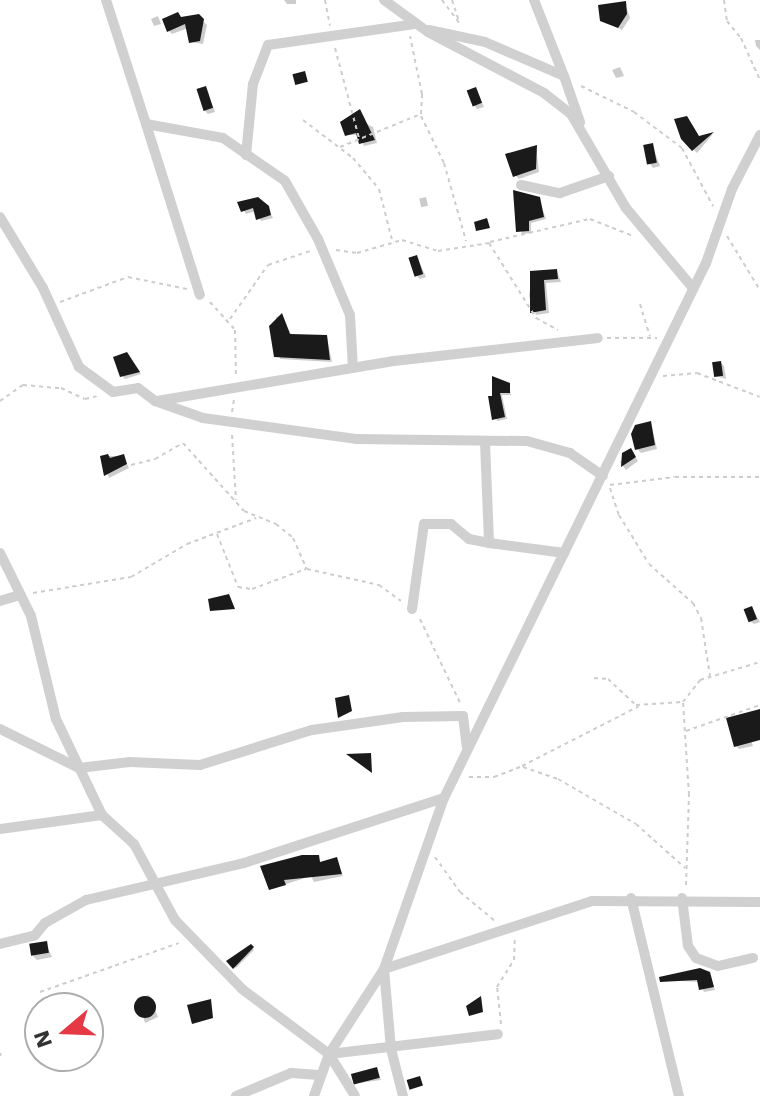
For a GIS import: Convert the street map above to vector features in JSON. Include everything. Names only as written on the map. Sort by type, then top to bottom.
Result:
[{"type":"street","points":[[106,0],[200,295]]},
{"type":"street","points":[[384,0],[416,24],[544,93],[582,126]]},
{"type":"street","points":[[534,0],[582,126],[626,208],[692,287]]},
{"type":"street","points":[[246,155],[253,84],[268,45],[331,33],[416,24],[485,42],[564,76]]},
{"type":"street","points":[[146,124],[223,138],[285,181],[318,239],[350,315],[353,368]]},
{"type":"street","points":[[314,1096],[329,1054],[384,969],[444,798],[564,553],[606,480],[667,339],[723,226],[732,189],[760,135]]},
{"type":"street","points":[[521,185],[560,193],[609,176]]},
{"type":"street","points":[[0,217],[51,305],[79,367],[113,392],[138,388],[155,401],[203,418],[356,439],[423,436],[485,442],[527,441],[555,448],[606,480]]},
{"type":"street","points":[[155,401],[353,368],[598,338]]},
{"type":"street","points":[[485,442],[489,543]]},
{"type":"street","points":[[412,609],[424,524],[451,524],[469,539],[564,553]]},
{"type":"street","points":[[0,553],[36,634],[56,719],[102,815],[134,844],[153,885],[192,938],[242,989],[329,1054],[355,1096]]},
{"type":"street","points":[[0,601],[20,595]]},
{"type":"street","points":[[0,729],[79,768],[130,762],[200,765],[349,722],[463,716],[467,749]]},
{"type":"street","points":[[0,944],[35,935],[45,923],[86,900],[244,863],[444,798]]},
{"type":"street","points":[[0,829],[102,815]]},
{"type":"street","points":[[631,898],[679,1096]]},
{"type":"street","points":[[384,969],[508,925],[592,901],[684,898],[760,902]]},
{"type":"street","points":[[684,898],[688,946],[696,958],[726,966],[753,958]]},
{"type":"street","points":[[384,969],[391,1048],[403,1096]]},
{"type":"street","points":[[329,1054],[500,1031]]},
{"type":"street","points":[[236,1096],[291,1073],[319,1075]]},
{"type":"path","points":[[325,0],[360,141]]},
{"type":"path","points":[[442,0],[461,25],[452,0]]},
{"type":"path","points":[[724,0],[727,21],[741,38],[760,80]]},
{"type":"path","points":[[416,24],[421,114],[453,188],[466,243]]},
{"type":"path","points":[[564,76],[634,112],[682,148],[760,290]]},
{"type":"path","points":[[340,147],[421,114]]},
{"type":"path","points":[[303,120],[340,147],[379,189],[392,241]]},
{"type":"path","points":[[325,250],[357,253],[392,241],[438,251],[466,243],[489,243],[590,219],[634,237]]},
{"type":"path","points":[[489,243],[536,318],[565,332]]},
{"type":"path","points":[[230,319],[268,265],[317,250]]},
{"type":"path","points":[[51,305],[128,277],[178,284],[200,295],[230,319],[238,352],[235,385]]},
{"type":"path","points":[[640,304],[651,338]]},
{"type":"path","points":[[598,338],[667,339]]},
{"type":"path","points":[[651,377],[697,373],[760,397]]},
{"type":"path","points":[[0,401],[23,385],[61,388],[85,399],[113,392]]},
{"type":"path","points":[[234,397],[231,421],[236,502]]},
{"type":"path","points":[[131,465],[155,459],[183,443],[236,502],[293,538],[307,569]]},
{"type":"path","points":[[710,676],[701,618],[693,603],[649,564],[619,515],[606,480],[760,477]]},
{"type":"path","points":[[20,595],[131,577],[187,544],[257,518]]},
{"type":"path","points":[[217,534],[238,587],[252,589],[307,569],[379,585],[412,609],[455,686],[463,716]]},
{"type":"path","points":[[684,898],[683,702],[691,687],[710,676],[760,662]]},
{"type":"path","points":[[594,678],[608,679],[639,706]]},
{"type":"path","points":[[455,776],[494,777],[522,766],[639,706],[683,702]]},
{"type":"path","points":[[685,731],[760,705]]},
{"type":"path","points":[[522,766],[558,779],[636,824],[686,869]]},
{"type":"path","points":[[429,845],[460,892],[508,925],[514,960],[497,987],[495,1003],[500,1031]]},
{"type":"path","points":[[40,992],[192,938]]},
{"type":"building","points":[[626,1],[627,14],[618,28],[600,21],[598,5]]},
{"type":"building","points":[[178,12],[181,17],[199,14],[204,19],[200,41],[189,43],[185,24],[167,32],[162,19]]},
{"type":"building","points":[[305,71],[308,82],[295,85],[292,74]]},
{"type":"building","points":[[206,86],[213,108],[204,111],[196,89]]},
{"type":"building","points":[[476,87],[482,103],[473,106],[467,91]]},
{"type":"building","points":[[360,109],[375,140],[359,144],[356,133],[345,136],[340,122]]},
{"type":"building","points":[[687,116],[699,136],[714,132],[692,151],[681,139],[674,119]]},
{"type":"building","points":[[653,143],[657,163],[647,165],[643,145]]},
{"type":"building","points":[[537,145],[536,169],[513,177],[505,154]]},
{"type":"building","points":[[513,190],[540,197],[544,217],[529,221],[529,231],[516,232]]},
{"type":"building","points":[[258,197],[269,206],[271,215],[256,220],[253,208],[241,212],[237,202]]},
{"type":"building","points":[[487,218],[490,228],[476,231],[474,222]]},
{"type":"building","points":[[417,255],[423,274],[415,277],[408,258]]},
{"type":"building","points":[[557,269],[558,279],[544,280],[546,310],[530,313],[530,271]]},
{"type":"building","points":[[282,313],[290,334],[327,335],[330,360],[274,357],[269,326]]},
{"type":"building","points":[[127,352],[140,372],[120,377],[113,357]]},
{"type":"building","points":[[721,361],[723,376],[714,377],[712,362]]},
{"type":"building","points":[[492,376],[510,383],[510,393],[500,393],[505,417],[492,420],[488,396],[492,396]]},
{"type":"building","points":[[651,421],[655,445],[635,450],[631,434],[635,425]]},
{"type":"building","points":[[631,448],[636,457],[621,467],[622,453]]},
{"type":"building","points":[[108,454],[110,458],[124,454],[127,464],[104,476],[100,456]]},
{"type":"building","points":[[229,594],[235,609],[210,611],[208,599]]},
{"type":"building","points":[[752,606],[757,619],[749,622],[744,609]]},
{"type":"building","points":[[349,695],[352,711],[338,718],[335,698]]},
{"type":"building","points":[[760,709],[760,740],[734,747],[726,718]]},
{"type":"building","points":[[371,753],[372,773],[346,754]]},
{"type":"building","points":[[302,855],[319,855],[320,862],[337,857],[342,874],[284,880],[286,885],[269,890],[260,866]]},
{"type":"building","points":[[47,941],[49,953],[31,956],[29,944]]},
{"type":"building","points":[[251,944],[254,947],[233,969],[226,961]]},
{"type":"building","points":[[700,968],[710,972],[714,987],[699,990],[697,980],[660,982],[659,977]]},
{"type":"building","points":[[141,996],[149,996],[156,1007],[149,1018],[141,1018],[134,1011],[134,1003]]},
{"type":"building","points":[[481,996],[483,1012],[469,1016],[466,1006]]},
{"type":"building","points":[[211,999],[213,1018],[192,1024],[187,1005]]},
{"type":"building","points":[[377,1067],[380,1078],[354,1085],[351,1074]]},
{"type":"building","points":[[420,1076],[423,1086],[410,1090],[407,1080]]}]
